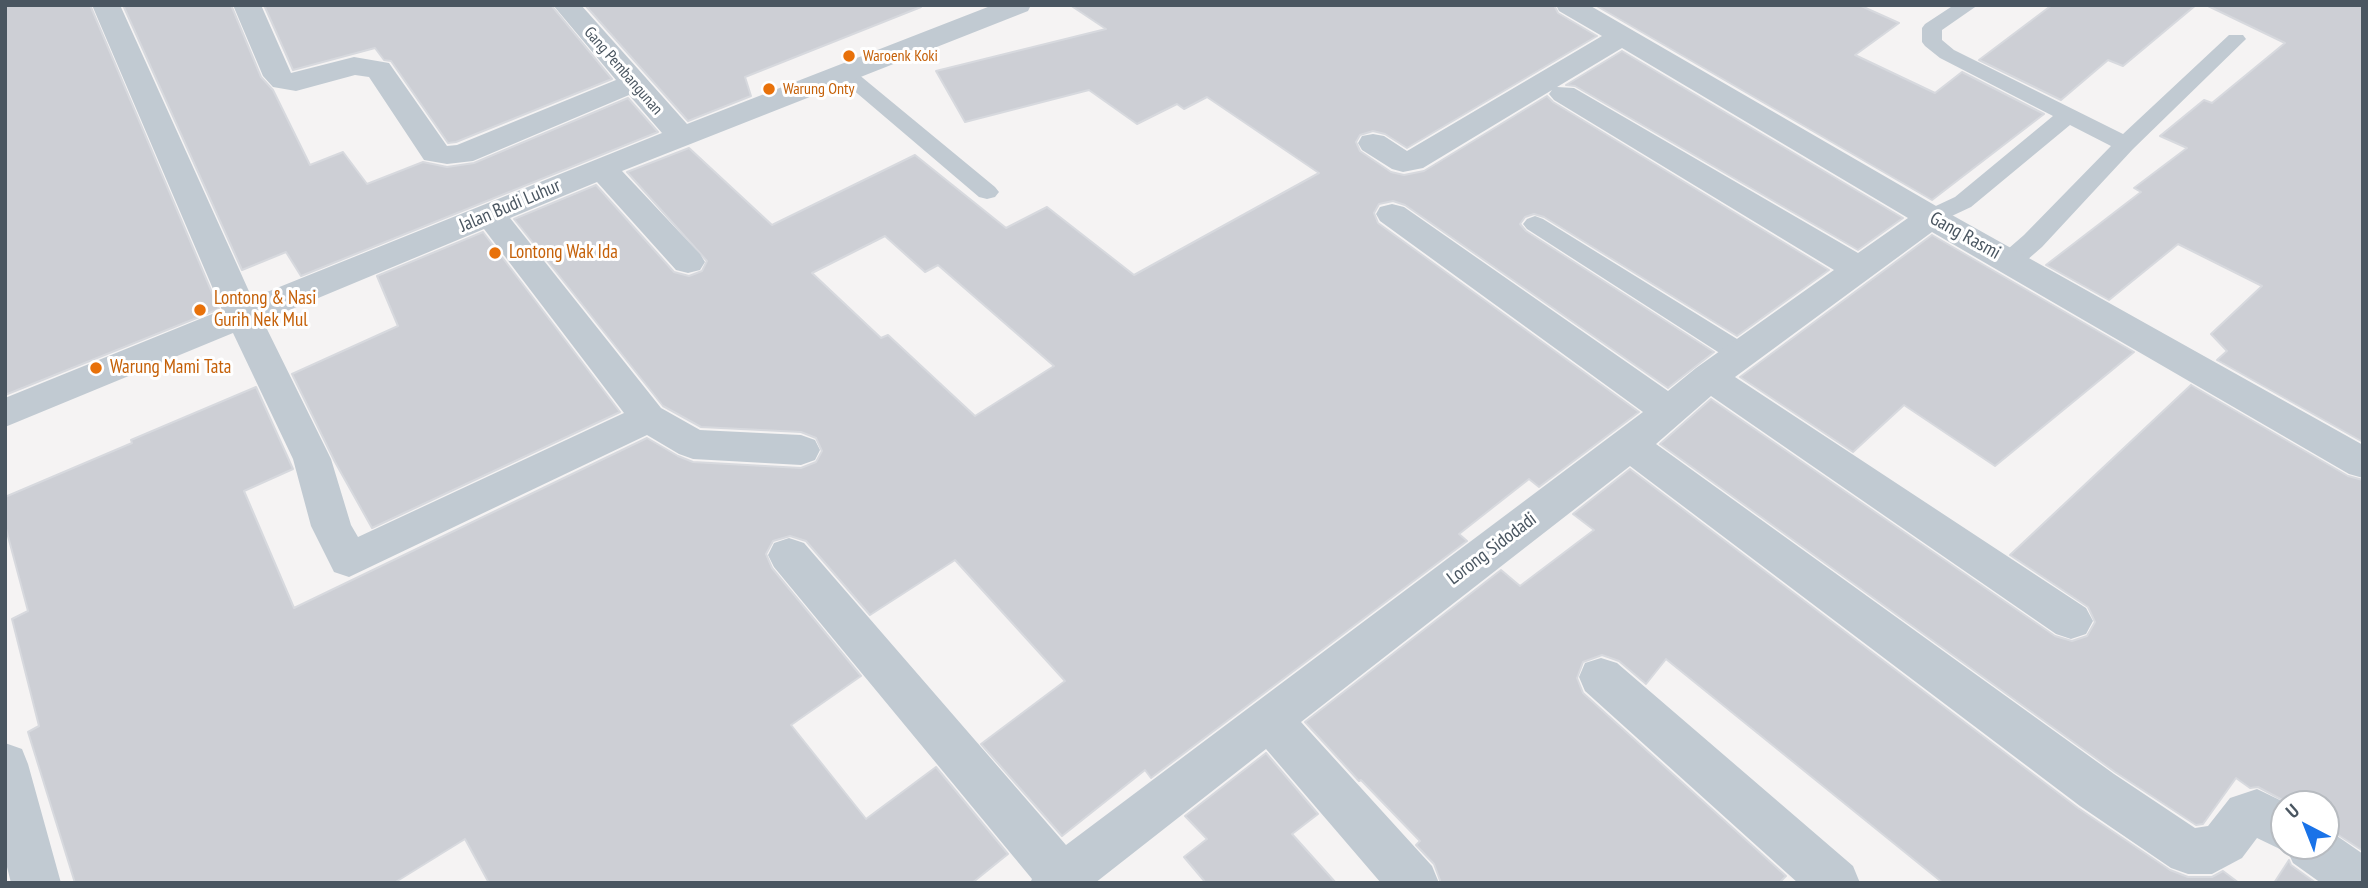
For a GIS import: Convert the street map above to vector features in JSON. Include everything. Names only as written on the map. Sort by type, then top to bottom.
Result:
[{"type":"street","points":[[106,5],[242,316],[312,459],[331,527],[349,560],[648,418]]},
{"type":"street","points":[[247,5],[278,76],[283,81],[296,82],[354,66],[368,65],[379,69],[435,153],[462,154],[634,83]]},
{"type":"street","name":"Gang Pembangunan","points":[[566,5],[681,136]]},
{"type":"street","name":"Jalan Budi Luhur","points":[[5,413],[681,136],[845,73],[971,13],[1018,5]]},
{"type":"street","name":"Gang Rasmi","points":[[1569,5],[1931,217],[2363,463]]},
{"type":"street","points":[[1373,143],[1403,162],[1412,161],[1620,37]]},
{"type":"street","points":[[1564,94],[1857,268]]},
{"type":"street","points":[[602,168],[688,262]]},
{"type":"street","points":[[1392,214],[1669,411]]},
{"type":"street","points":[[491,215],[648,418],[693,444],[801,450]]},
{"type":"street","name":"Lorong Sidodadi","points":[[1058,880],[1630,445],[1725,366],[1931,217]]},
{"type":"street","points":[[1725,366],[2071,621]]},
{"type":"street","points":[[1630,445],[2089,784],[2188,851],[2212,851],[2225,842],[2247,814],[2257,812],[2270,820]]},
{"type":"street","points":[[789,555],[1058,880]]},
{"type":"street","points":[[1601,677],[1835,883]]},
{"type":"street","points":[[1268,718],[1415,883]]},
{"type":"street","points":[[5,764],[36,883]]},
{"type":"street","points":[[2330,860],[2363,883]]},
{"type":"lane","points":[[1968,5],[1932,28],[1932,42],[1947,54],[2066,117],[2125,144]]},
{"type":"lane","points":[[2010,261],[2033,242],[2125,144],[2236,39]]},
{"type":"lane","points":[[845,73],[987,192]]},
{"type":"lane","points":[[1931,217],[1963,202],[2066,117]]},
{"type":"lane","points":[[1535,224],[1725,366]]},
{"type":"building","points":[[5,5],[90,5],[219,309],[5,395]]},
{"type":"building","points":[[123,5],[231,5],[261,77],[273,90],[310,165],[343,152],[367,184],[423,162],[447,167],[474,163],[628,98],[658,132],[301,276],[286,252],[242,270]]},
{"type":"building","points":[[264,5],[551,5],[612,79],[448,143],[391,61],[384,60],[375,48],[293,70]]},
{"type":"building","points":[[585,5],[921,7],[745,77],[751,96],[688,121]]},
{"type":"building","points":[[1070,5],[1554,5],[1558,13],[1597,36],[1407,148],[1385,134],[1373,131],[1360,135],[1356,142],[1360,151],[1391,172],[1404,175],[1424,171],[1547,96],[1829,270],[1737,336],[1544,217],[1534,214],[1525,217],[1520,224],[1526,231],[1714,352],[1668,388],[1405,205],[1393,201],[1379,204],[1374,213],[1378,223],[1639,412],[1539,487],[1529,479],[1459,534],[1467,541],[1151,778],[1145,770],[1062,836],[981,744],[1065,681],[955,560],[870,615],[806,541],[790,536],[773,541],[766,554],[772,568],[861,676],[791,725],[866,819],[936,767],[1008,854],[972,883],[489,883],[465,839],[394,883],[75,883],[28,732],[39,726],[12,619],[28,611],[5,525],[5,497],[256,387],[293,469],[244,491],[294,608],[647,438],[693,462],[801,468],[816,462],[822,451],[816,438],[801,432],[701,427],[663,406],[514,219],[596,185],[674,272],[689,276],[702,271],[707,261],[627,172],[689,148],[772,225],[915,155],[1006,228],[1047,207],[1134,275],[1319,173],[1207,97],[1184,109],[1177,104],[1137,124],[1089,90],[965,122],[936,71],[1106,29]],"holes":[[[885,236],[925,272],[938,265],[1054,366],[975,416],[888,335],[881,338],[812,273]]]},
{"type":"building","points":[[1595,5],[1859,5],[1899,23],[1855,55],[1935,93],[1962,72],[2044,114],[1932,200]]},
{"type":"building","points":[[2052,5],[2196,5],[2123,66],[2108,60],[2061,100],[1979,60]]},
{"type":"building","points":[[2206,5],[2363,5],[2363,442],[2217,360],[2227,351],[2211,334],[2262,286],[2178,244],[2109,300],[2046,265],[2141,192],[2134,188],[2187,148],[2160,136],[2204,100],[2212,103],[2285,43]]},
{"type":"building","points":[[1622,51],[1903,218],[1858,250],[1575,86],[1566,85]]},
{"type":"building","points":[[483,232],[620,412],[372,528],[335,462],[292,374],[398,326],[377,276]]},
{"type":"building","points":[[1932,235],[2134,352],[1995,466],[1904,405],[1853,452],[1740,377]]},
{"type":"building","points":[[2191,385],[2348,476],[2363,480],[2363,851],[2340,836],[2340,790],[2270,790],[2270,793],[2258,787],[2250,788],[2236,778],[2203,824],[2196,825],[2115,772],[1660,444],[1711,399],[2055,636],[2072,641],[2087,636],[2095,622],[2088,607],[2010,555]]},
{"type":"building","points":[[1630,469],[2078,808],[2170,870],[2188,877],[2212,877],[2223,871],[2239,883],[1943,883],[1666,659],[1646,684],[1619,661],[1602,655],[1583,662],[1577,678],[1583,693],[1786,876],[1779,883],[1441,883],[1434,864],[1416,845],[1420,841],[1361,780],[1359,781],[1305,722],[1501,570],[1520,586],[1594,530],[1573,514]]},
{"type":"building","points":[[1266,753],[1318,814],[1292,834],[1336,883],[1206,883],[1184,857],[1207,839],[1185,816]]},
{"type":"building","points":[[2289,860],[2291,865],[2316,883],[2274,883]]},
{"type":"place","name":"Waroenk Koki","points":[[849,56]]},
{"type":"place","name":"Warung Onty","points":[[769,89]]},
{"type":"place","name":"Lontong Wak Ida","points":[[495,253]]},
{"type":"place","name":"Lontong & Nasi Gurih Nek Mul","points":[[200,310]]},
{"type":"place","name":"Warung Mami Tata","points":[[96,368]]}]
